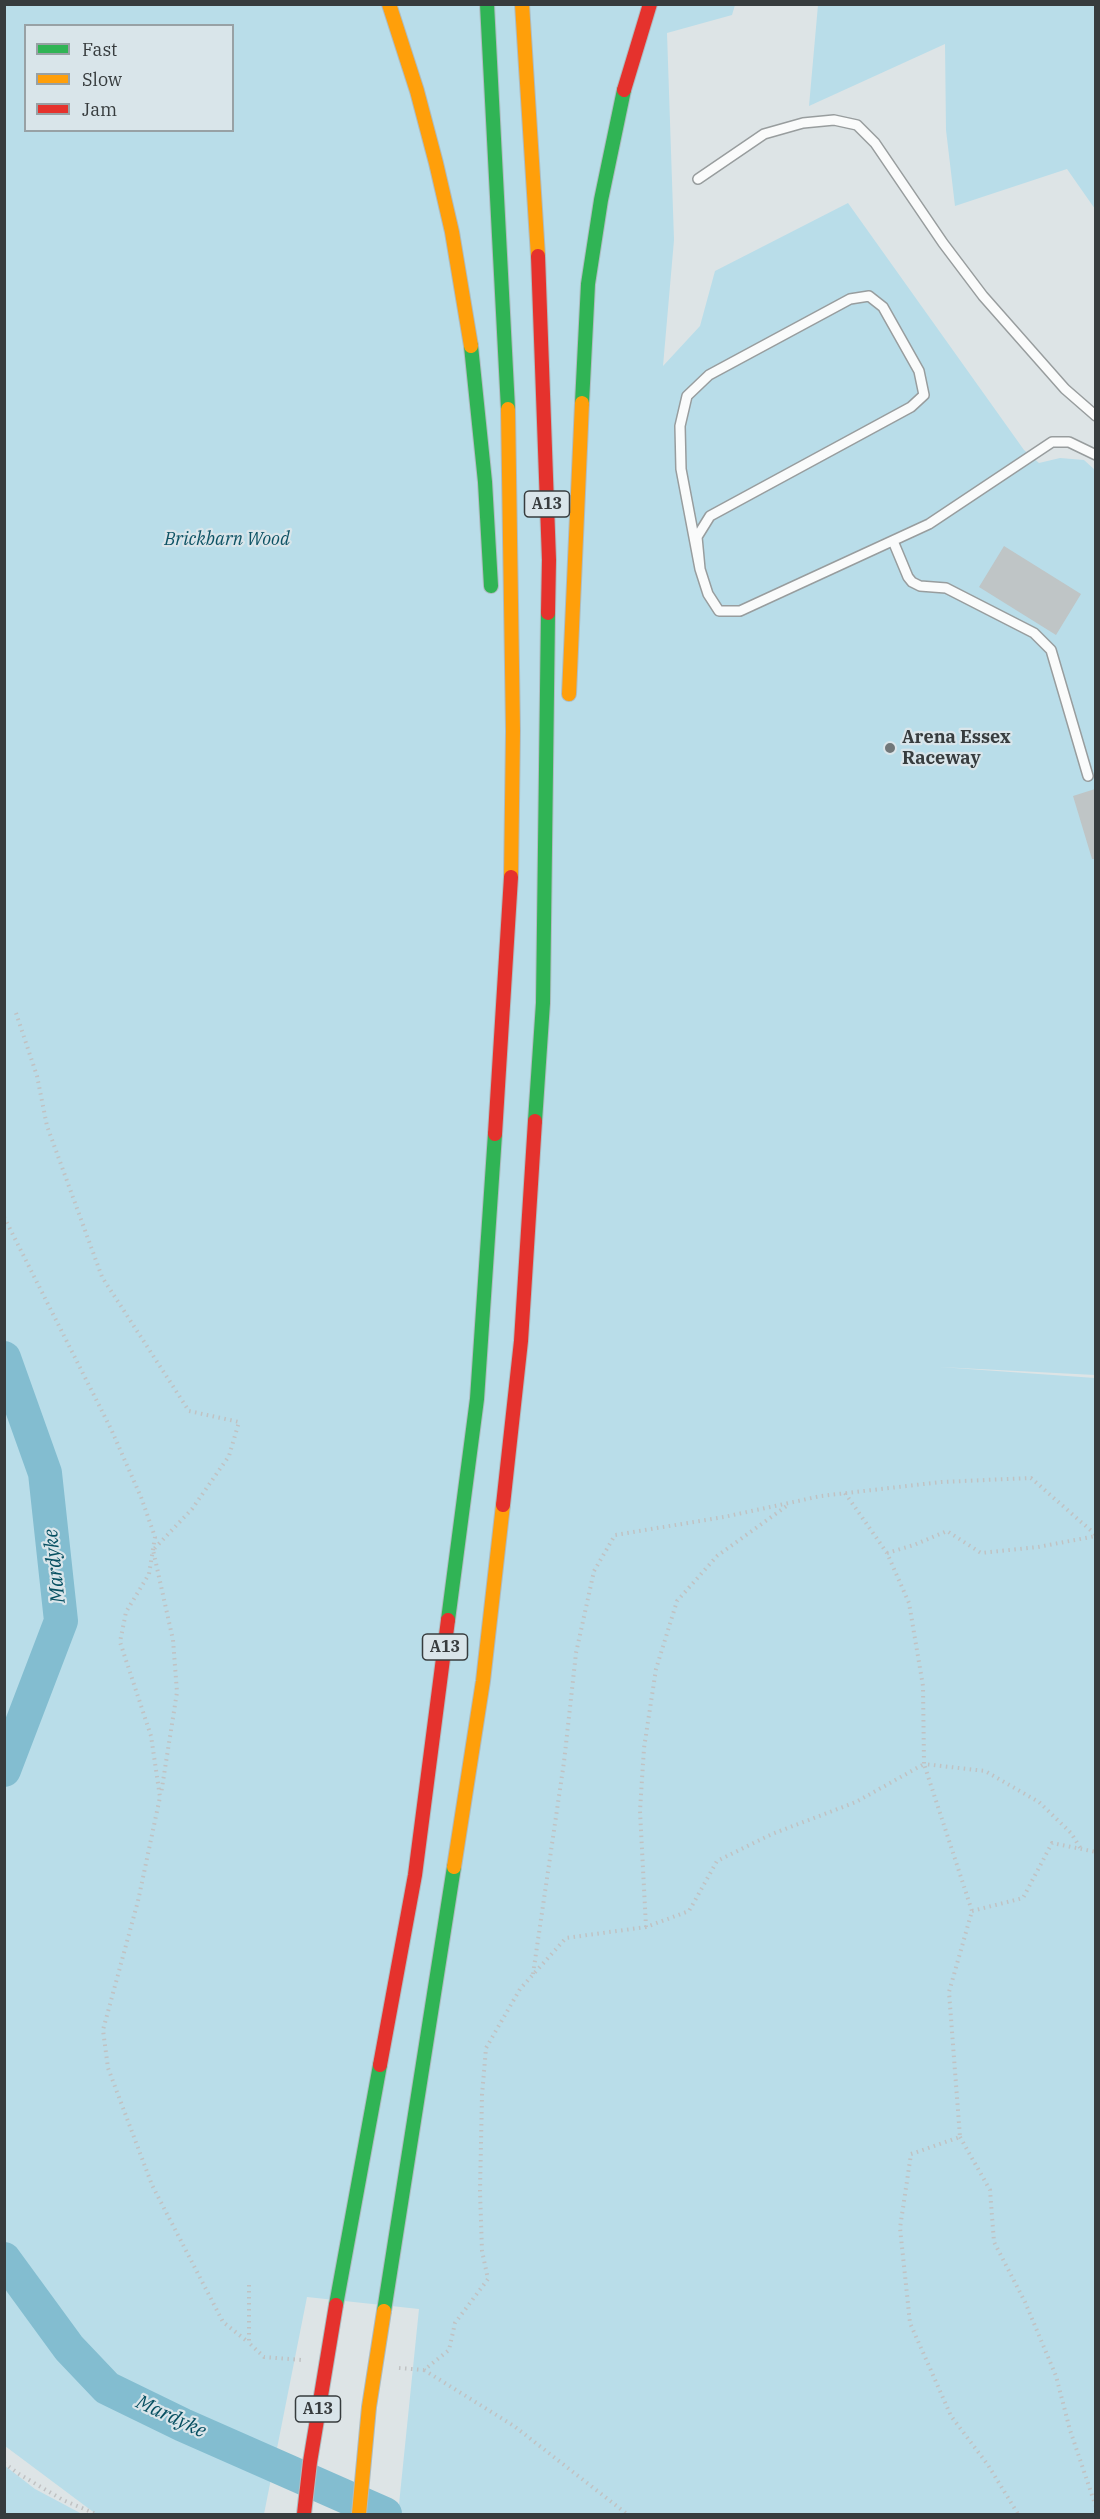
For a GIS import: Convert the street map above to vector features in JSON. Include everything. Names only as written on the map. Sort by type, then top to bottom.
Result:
[{"type":"highway","points":[[389,4],[417,91],[436,163],[452,232],[469,326],[485,482],[491,598]]},
{"type":"highway","name":"A13","points":[[304,2514],[336,2305],[415,1875],[475,1411],[511,891],[512,582],[508,378],[487,4]]},
{"type":"highway","name":"A13","points":[[359,2514],[368,2418],[483,1682],[521,1341],[543,1003],[549,560],[542,321],[522,4]]},
{"type":"highway","name":"A13","points":[[568,705],[588,284],[615,127],[632,60],[650,4]]},
{"type":"highway","name":"A13","points":[[543,1003],[558,911]]},
{"type":"highway","name":"A13","points":[[494,919],[505,983]]},
{"type":"lane","points":[[698,179],[764,134],[813,122],[834,120],[857,125],[875,143],[943,243],[984,296],[1065,389],[1095,416]]},
{"type":"lane","points":[[700,569],[697,537],[710,516],[911,407],[924,395],[919,371],[883,307],[869,296],[850,298],[709,375],[687,396],[680,426],[681,469],[700,569],[708,594],[720,611],[740,611],[929,524],[1052,441],[1069,442],[1095,455]]},
{"type":"lane","points":[[892,541],[908,578],[912,582],[920,586],[946,588],[1034,633],[1051,650],[1088,776]]},
{"type":"path","points":[[16,1013],[37,1076],[47,1126],[102,1277],[189,1411],[239,1422],[229,1456],[192,1509],[153,1551]]},
{"type":"path","points":[[4,1217],[115,1438],[141,1497],[155,1537],[149,1574],[126,1612],[120,1642],[151,1736],[160,1797]]},
{"type":"path","points":[[533,1975],[563,1773],[576,1653],[594,1571],[615,1535],[724,1517],[845,1493],[941,1482],[1031,1478],[1095,1535]]},
{"type":"path","points":[[845,1493],[887,1553],[909,1603],[923,1686],[924,1764],[972,1911],[949,1992],[960,2137],[990,2190],[994,2242],[1025,2302],[1056,2376],[1070,2430],[1095,2507]]},
{"type":"path","points":[[646,1927],[640,1811],[644,1748],[656,1669],[677,1601],[717,1556],[791,1502]]},
{"type":"path","points":[[887,1553],[947,1531],[981,1553],[1038,1547],[1095,1535]]},
{"type":"path","points":[[153,1551],[173,1640],[177,1692],[160,1797],[138,1901],[102,2030],[108,2068],[152,2185],[223,2322],[249,2343]]},
{"type":"path","points":[[455,2323],[488,2279],[482,2251],[480,2191],[486,2048],[519,1989],[566,1938],[646,1927],[689,1911],[717,1861],[772,1834],[856,1802],[924,1764],[985,1771],[1039,1802],[1071,1833],[1081,1849]]},
{"type":"path","points":[[972,1911],[1023,1898],[1052,1843],[1095,1852]]},
{"type":"path","points":[[960,2137],[911,2154],[900,2228],[910,2323],[951,2416],[988,2465],[1018,2514]]},
{"type":"path","points":[[424,2370],[514,2426],[627,2514]]},
{"type":"path","points":[[4,2463],[63,2500],[96,2514]]},
{"type":"green space","name":"Brickbarn Wood","points":[[4,5],[735,5],[732,15],[667,33],[674,240],[663,366],[700,326],[715,271],[848,203],[1024,450],[1039,463],[1060,458],[1084,460],[1095,470],[1095,1375],[940,1367],[1095,1378],[1095,2514],[398,2514],[419,2309],[307,2297],[264,2514],[96,2514],[5,2446]]},
{"type":"green space","points":[[818,5],[1095,5],[1095,209],[1067,169],[955,206],[946,130],[945,44],[809,106]]},
{"type":"green space","points":[[4,2465],[35,2489],[82,2514],[5,2514]]},
{"type":"building","points":[[1004,546],[1081,594],[1056,635],[979,587]]},
{"type":"building","points":[[1095,789],[1095,859],[1092,859],[1073,796]]},
{"type":"waterway","name":"Mardyke","points":[[4,1358],[45,1473],[61,1621],[4,1770]]},
{"type":"waterway","name":"Mardyke","points":[[4,2259],[69,2348],[107,2388],[183,2425],[385,2514]]},
{"type":"traffic: fast","points":[[487,4],[508,409]]},
{"type":"traffic: fast","points":[[582,403],[588,284],[601,200],[624,90]]},
{"type":"traffic: fast","points":[[471,346],[485,482],[491,586]]},
{"type":"traffic: fast","points":[[535,1121],[543,1003],[548,613]]},
{"type":"traffic: fast","points":[[448,1620],[477,1399],[495,1134]]},
{"type":"traffic: fast","points":[[384,2311],[454,1867]]},
{"type":"traffic: fast","points":[[336,2305],[380,2065]]},
{"type":"traffic: slow","points":[[389,4],[417,91],[436,163],[452,232],[471,346]]},
{"type":"traffic: slow","points":[[522,4],[538,256]]},
{"type":"traffic: slow","points":[[569,694],[582,403]]},
{"type":"traffic: slow","points":[[508,409],[513,731],[511,877]]},
{"type":"traffic: slow","points":[[454,1867],[483,1681],[503,1505]]},
{"type":"traffic: slow","points":[[359,2514],[369,2407],[384,2311]]},
{"type":"traffic: jam","points":[[624,90],[650,4]]},
{"type":"traffic: jam","points":[[538,256],[549,560],[548,613]]},
{"type":"traffic: jam","points":[[495,1134],[511,877]]},
{"type":"traffic: jam","points":[[503,1505],[521,1341],[535,1121]]},
{"type":"traffic: jam","points":[[380,2065],[415,1875],[448,1620]]},
{"type":"traffic: jam","points":[[304,2514],[310,2462],[336,2305]]},
{"type":"place","name":"Arena Essex Raceway","points":[[890,748]]}]
